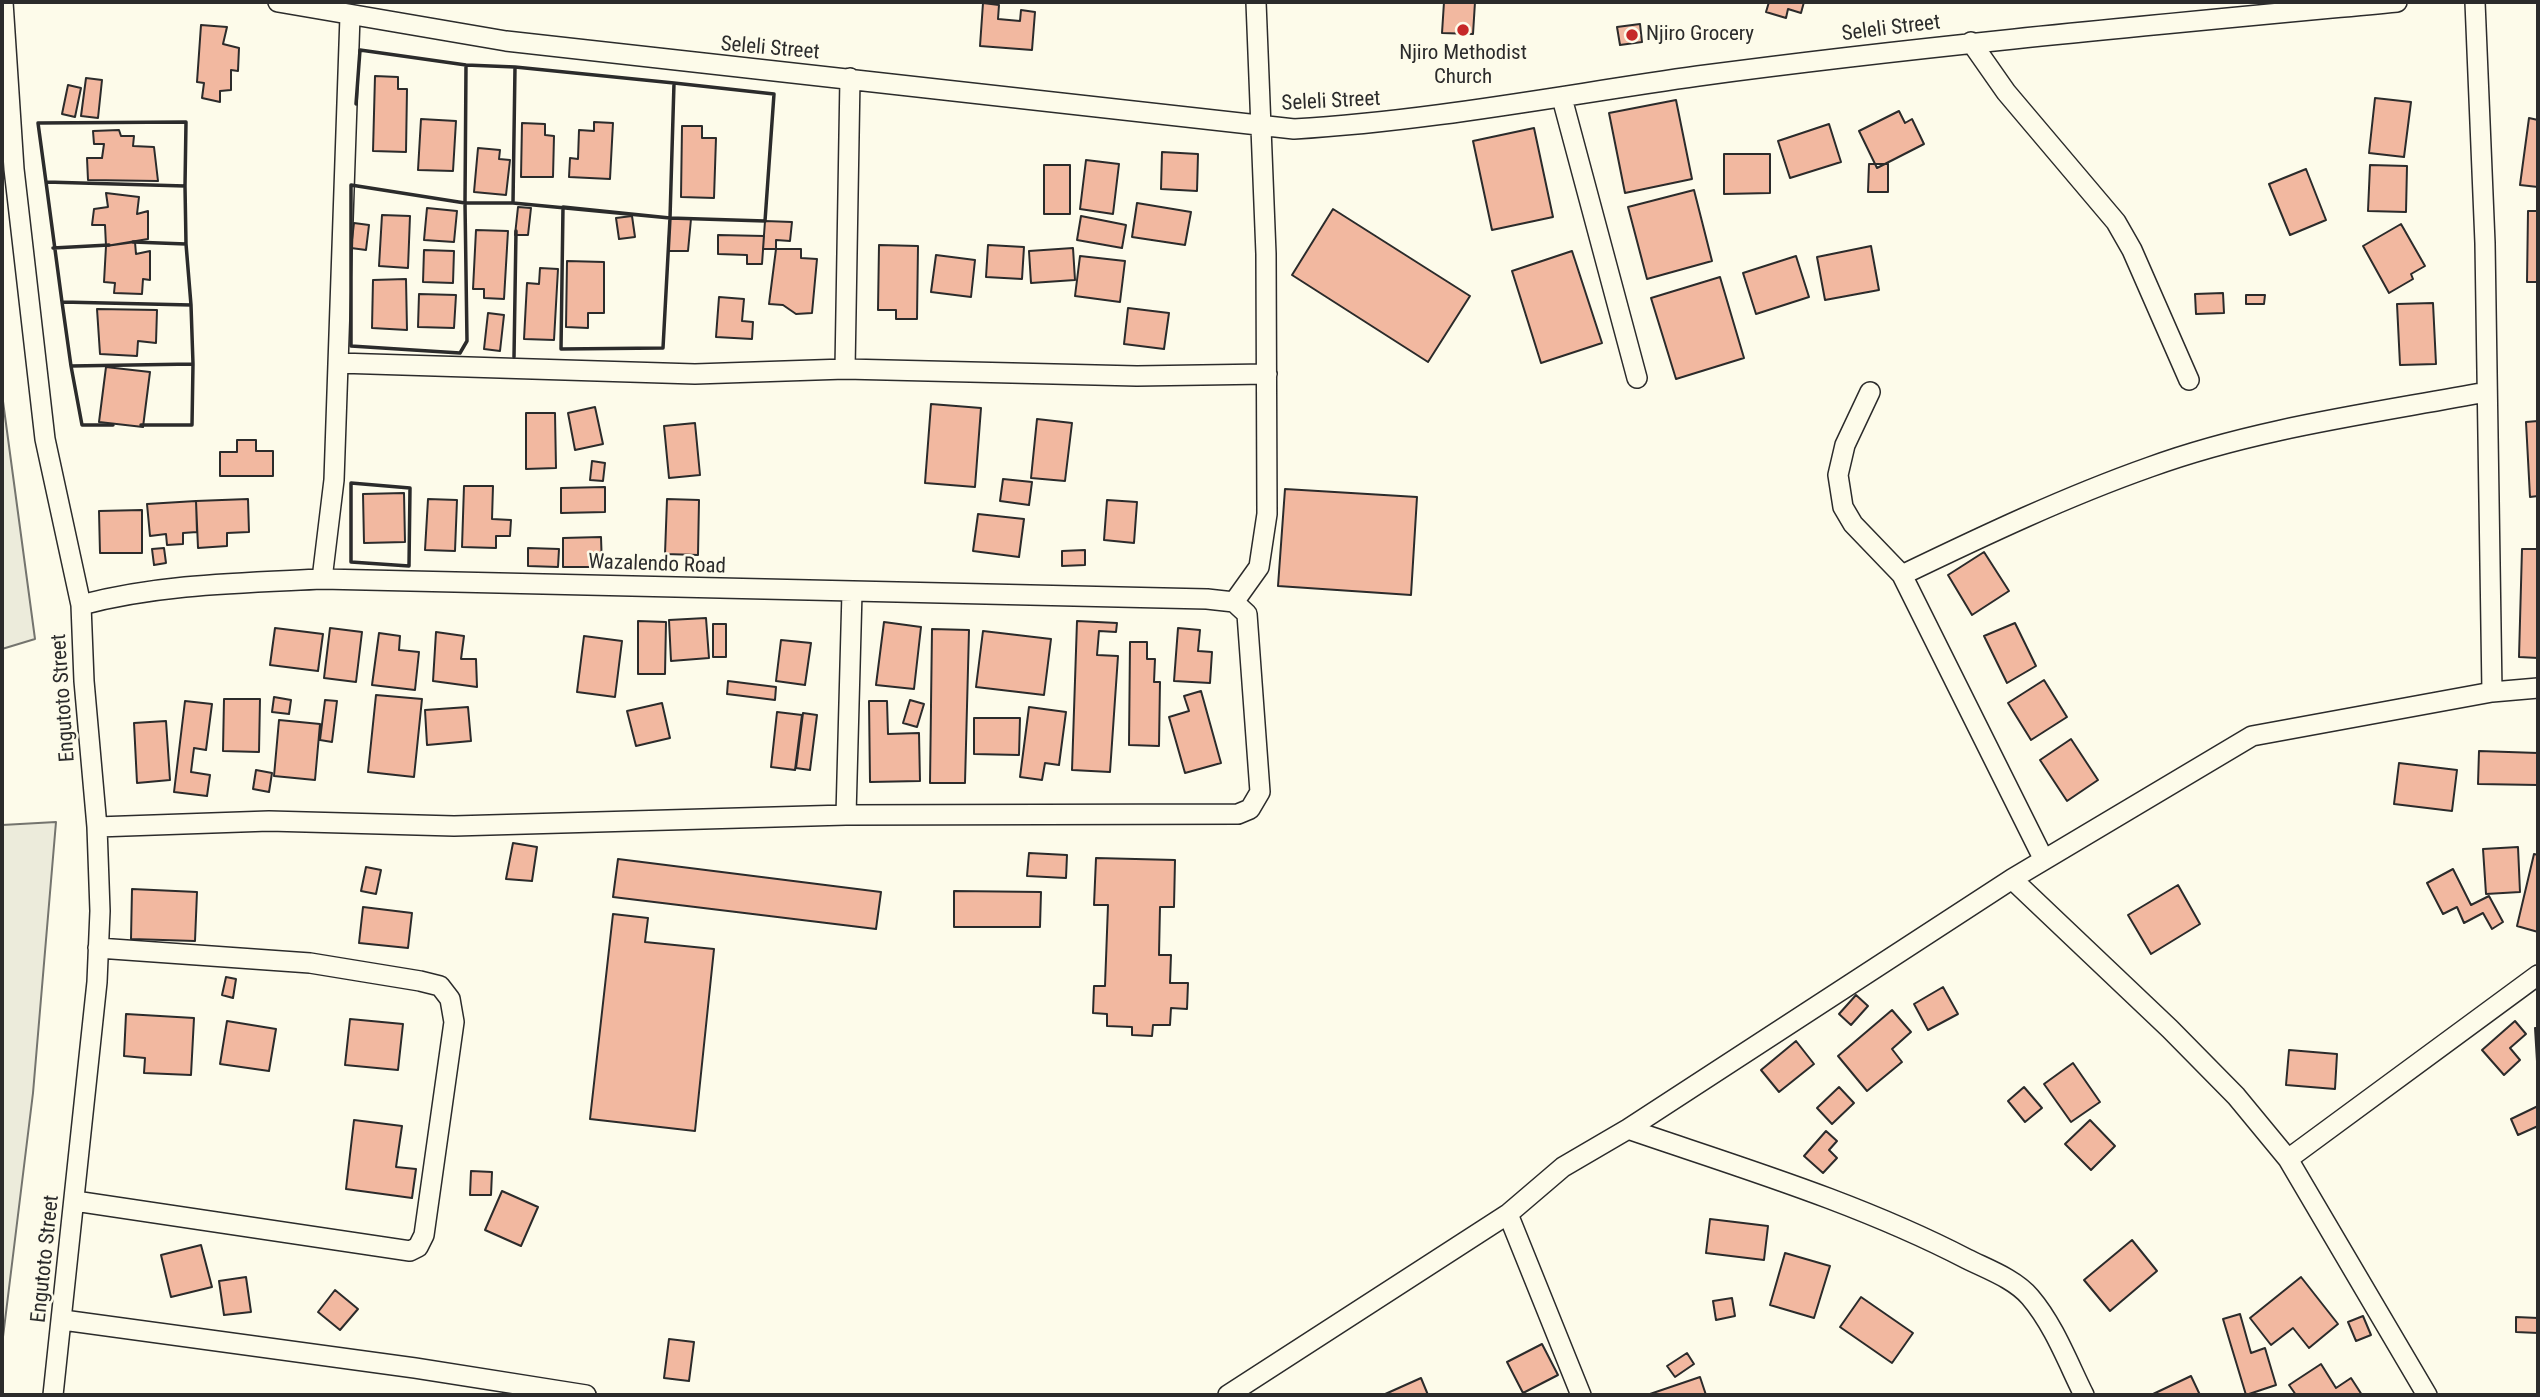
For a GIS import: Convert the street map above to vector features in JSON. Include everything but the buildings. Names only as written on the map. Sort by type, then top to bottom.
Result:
[{"type":"street","name":"Engutoto Street","points":[[3,2],[14,169],[45,439],[82,605],[84,681],[97,827],[99,948],[63,1320],[53,1395]]},
{"type":"street","name":"Seleli Street","points":[[278,2],[506,41],[721,68],[850,78],[1294,129],[1417,119],[1696,77],[1971,42],[2397,2]]},
{"type":"street","points":[[97,827],[270,821],[467,825],[846,815],[1216,815],[1250,809],[1260,792],[1258,747],[1247,614],[1234,602],[1259,567],[1265,543],[1267,374],[1263,126],[1256,2]]},
{"type":"street","points":[[2474,2],[2485,243],[2492,692]]},
{"type":"street","points":[[322,579],[334,480],[350,16]]},
{"type":"street","points":[[1971,42],[2014,102],[2116,222],[2132,250],[2189,380]]},
{"type":"street","points":[[845,369],[850,78]]},
{"type":"street","points":[[1562,98],[1637,378]]},
{"type":"street","points":[[338,363],[695,374],[845,369],[1151,376],[1267,374]]},
{"type":"street","points":[[1870,392],[1843,455],[1838,475],[1843,507],[1853,524],[1902,575],[2044,860]]},
{"type":"street","points":[[1902,575],[1982,536],[2151,466],[2253,438],[2486,392]]},
{"type":"street","name":"Wazalendo Road","points":[[82,605],[121,595],[179,587],[322,579],[1207,599],[1234,602]]},
{"type":"street","points":[[846,815],[852,592]]},
{"type":"street","points":[[1228,1395],[1508,1214],[1563,1167],[1628,1129],[2012,879],[2252,736],[2492,692],[2538,688]]},
{"type":"street","points":[[2012,879],[2170,1029],[2236,1096],[2288,1159],[2427,1395]]},
{"type":"street","points":[[75,1202],[410,1251],[418,1247],[424,1235],[454,1022],[450,999],[439,986],[421,981],[310,963],[99,948]]},
{"type":"street","points":[[2288,1159],[2538,975]]},
{"type":"street","points":[[1628,1129],[1839,1202],[1947,1249],[2015,1285],[2030,1297],[2051,1328],[2084,1395]]},
{"type":"street","points":[[1508,1214],[1581,1395]]},
{"type":"street","points":[[63,1320],[415,1368],[586,1395]]},
{"type":"shaded area","points":[[2,394],[35,639],[2,649]]},
{"type":"shaded area","points":[[56,822],[33,1093],[2,1345],[2,825]]},
{"type":"wall","points":[[356,104],[360,50],[466,65],[515,67],[513,203],[465,203],[466,65]]},
{"type":"wall","points":[[515,67],[674,83],[670,218],[513,203],[515,67]]},
{"type":"wall","points":[[674,83],[774,94],[765,221],[670,218],[674,83]]},
{"type":"wall","points":[[46,182],[38,123],[186,122],[185,186]]},
{"type":"wall","points":[[133,242],[186,244],[185,186],[46,182],[62,302],[191,305],[186,244]]},
{"type":"wall","points":[[351,185],[465,203],[467,341],[460,353],[351,346],[351,185]]},
{"type":"wall","points":[[563,207],[670,218],[663,348],[561,349],[563,207]]},
{"type":"wall","points":[[514,357],[516,231]]},
{"type":"wall","points":[[53,248],[109,245]]},
{"type":"wall","points":[[62,302],[71,366],[193,364],[191,305]]},
{"type":"wall","points":[[141,425],[192,425],[193,364]]},
{"type":"wall","points":[[71,366],[82,425],[113,425]]},
{"type":"wall","points":[[351,483],[410,488],[409,566],[351,562],[351,483]]},
{"type":"place","name":"Njiro Methodist Church","points":[[1463,30]]},
{"type":"place","name":"Njiro Grocery","points":[[1632,35]]}]
